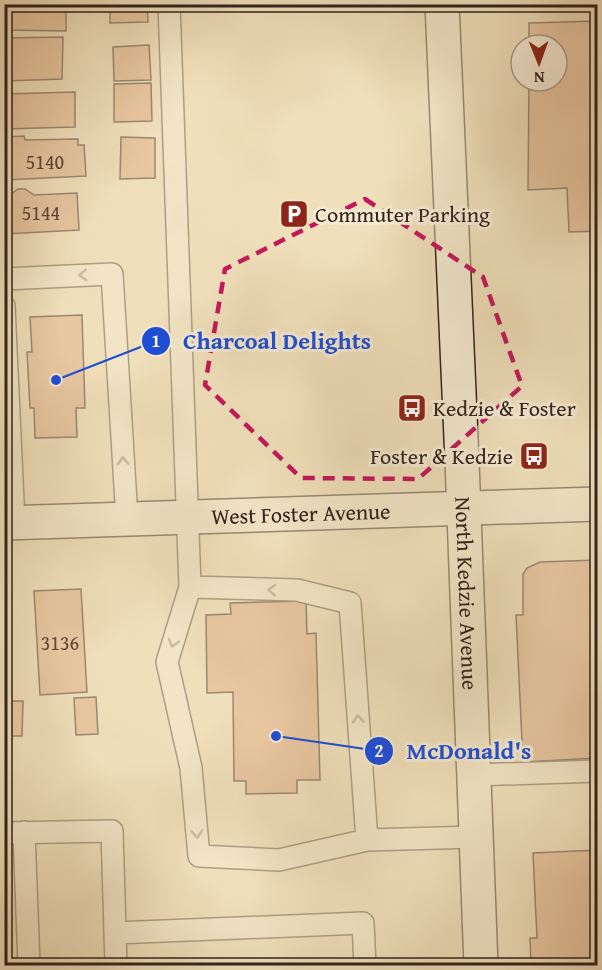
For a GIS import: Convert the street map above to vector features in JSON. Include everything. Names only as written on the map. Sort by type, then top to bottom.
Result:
[{"type":"main road","name":"North Kedzie Avenue","points":[[442,4],[481,966]]},
{"type":"main road","name":"West Foster Avenue","points":[[9,523],[597,504]]},
{"type":"lane","points":[[169,4],[190,587],[167,662],[191,768],[199,855],[279,860],[367,840],[476,837]]},
{"type":"lane","points":[[4,279],[112,274],[127,519]]},
{"type":"lane","points":[[4,306],[9,523]]},
{"type":"lane","points":[[190,587],[297,590],[350,603],[367,840]]},
{"type":"lane","points":[[474,775],[597,771]]},
{"type":"lane","points":[[29,966],[14,833],[112,831],[116,966]]},
{"type":"lane","points":[[115,933],[363,923],[365,966]]},
{"type":"highlighted area","points":[[365,199],[483,277],[522,386],[418,479],[301,478],[205,385],[225,269]]},
{"type":"building","points":[[4,4],[66,4],[66,31],[4,30]]},
{"type":"building","points":[[110,4],[147,4],[148,22],[110,23]]},
{"type":"building","points":[[598,21],[598,231],[569,232],[567,188],[528,190],[529,93],[569,93],[569,33],[529,33],[529,23]]},
{"type":"building","points":[[63,37],[62,79],[4,81],[4,38]]},
{"type":"building","points":[[149,45],[151,80],[114,81],[113,47]]},
{"type":"building","points":[[151,83],[152,121],[114,122],[114,84]]},
{"type":"building","points":[[75,92],[75,127],[4,129],[4,94]]},
{"type":"building","points":[[24,136],[25,140],[78,139],[78,145],[84,145],[86,176],[4,180],[4,137]]},
{"type":"building","points":[[121,137],[155,138],[155,178],[120,179]]},
{"type":"building","points":[[18,189],[25,189],[34,195],[77,193],[79,230],[4,234],[4,195],[11,194]]},
{"type":"building","points":[[82,315],[85,408],[76,408],[77,437],[35,438],[34,408],[30,408],[27,352],[32,352],[30,317]]},
{"type":"building","points":[[598,560],[598,758],[523,762],[516,615],[523,615],[523,574],[527,568],[540,562]]},
{"type":"building","points":[[81,589],[87,692],[40,695],[34,591]]},
{"type":"building","points":[[306,601],[307,634],[316,633],[320,780],[297,780],[297,793],[246,794],[246,781],[234,781],[233,692],[207,693],[206,615],[231,614],[230,603]]},
{"type":"building","points":[[96,697],[98,734],[76,735],[74,698]]},
{"type":"building","points":[[4,701],[23,701],[22,736],[4,736]]},
{"type":"building","points":[[598,850],[598,966],[531,966],[530,938],[537,938],[533,853]]},
{"type":"place","name":"Commuter Parking","points":[[294,214]]},
{"type":"place","name":"Charcoal Delights","points":[[56,380]]},
{"type":"place","name":"Kedzie & Foster","points":[[412,408]]},
{"type":"place","name":"Foster & Kedzie","points":[[534,456]]},
{"type":"place","name":"McDonald's","points":[[276,736]]}]
